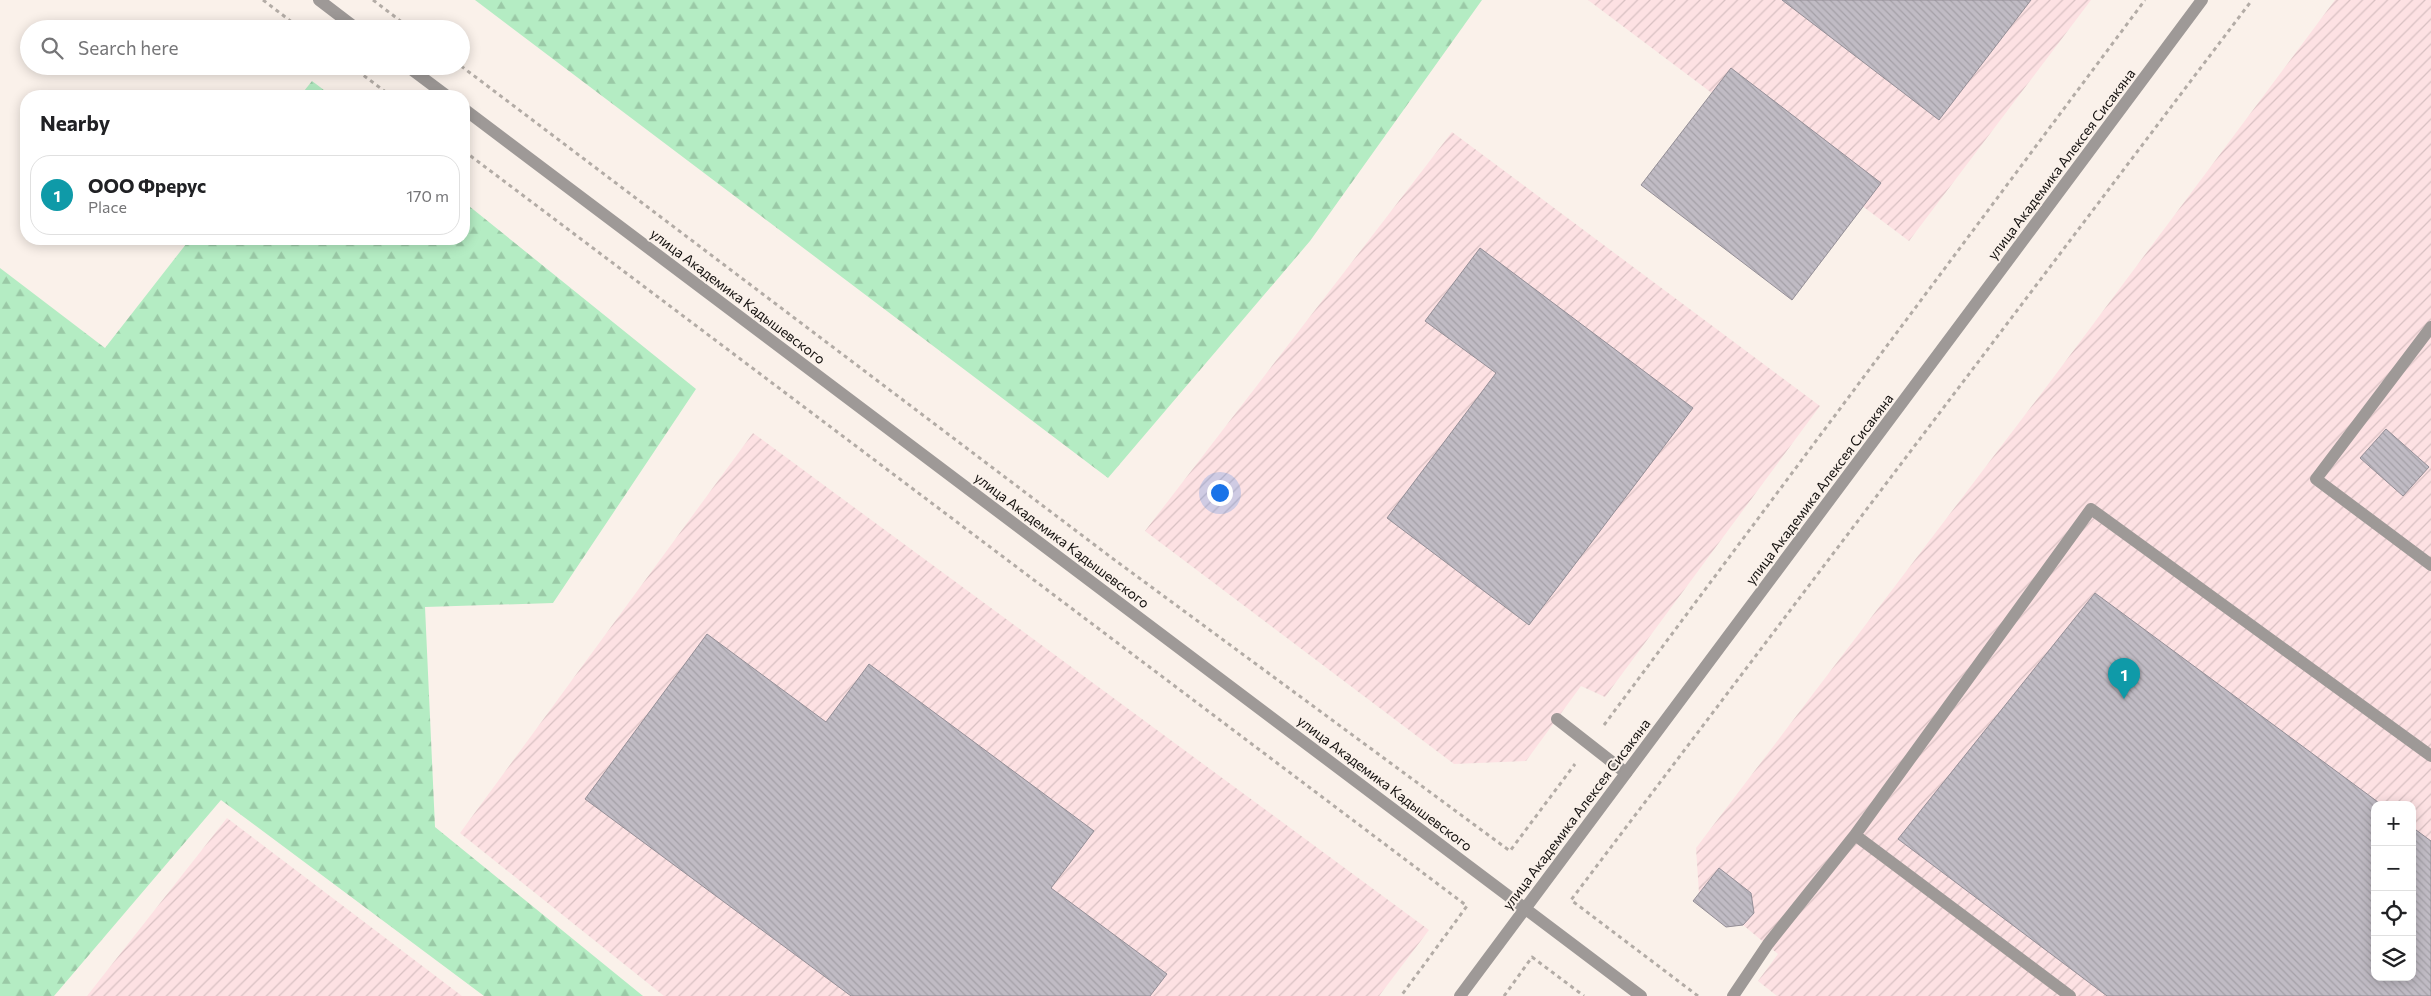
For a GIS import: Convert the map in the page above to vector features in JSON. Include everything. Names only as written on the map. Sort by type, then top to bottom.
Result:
[{"type":"street","points":[[319,0],[346,20]]},
{"type":"street","name":"улица Академика Алексея Сисакяна","points":[[1460,996],[2202,0]]},
{"type":"street","points":[[419,75],[439,90]]},
{"type":"street","name":"улица Академика Кадышевского","points":[[470,114],[1640,996]]},
{"type":"street","points":[[2431,327],[2316,479],[2431,565]]},
{"type":"street","points":[[1732,996],[1768,944],[1856,835],[2092,509],[2431,756]]},
{"type":"street","points":[[1557,719],[1626,772]]},
{"type":"street","points":[[1856,835],[2070,996]]},
{"type":"path","points":[[263,0],[289,20]]},
{"type":"path","points":[[373,0],[399,20]]},
{"type":"path","points":[[470,73],[1104,552],[1510,851],[2145,0]]},
{"type":"path","points":[[1698,996],[1572,900],[2252,0]]},
{"type":"path","points":[[363,75],[383,90]]},
{"type":"path","points":[[470,156],[1467,906],[1401,996]]},
{"type":"path","points":[[1504,996],[1532,957],[1584,996]]},
{"type":"shaded area","points":[[1588,0],[2091,0],[1909,241]]},
{"type":"shaded area","points":[[2335,0],[2431,0],[2431,996],[1777,996],[1758,981],[1778,954],[1743,925],[1726,927],[1693,901],[1699,893],[1696,848],[2047,386]]},
{"type":"shaded area","points":[[1452,132],[1820,406],[1605,697],[1581,686],[1526,761],[1454,764],[1145,531]]},
{"type":"shaded area","points":[[753,433],[1429,930],[1379,996],[664,996],[460,833]]},
{"type":"shaded area","points":[[227,818],[462,996],[87,996]]},
{"type":"green space","points":[[475,0],[1482,0],[1310,241],[1108,478]]},
{"type":"green space","points":[[312,81],[324,90],[305,90]]},
{"type":"green space","points":[[470,207],[696,389],[553,603],[425,607],[435,827],[643,996],[484,996],[221,800],[54,996],[0,996],[0,268],[105,348],[185,245],[470,245]]},
{"type":"building","points":[[1782,0],[2031,0],[1939,120]]},
{"type":"building","points":[[1731,68],[1881,183],[1792,300],[1641,185]]},
{"type":"building","points":[[1480,248],[1693,408],[1529,625],[1387,518],[1496,373],[1425,321]]},
{"type":"building","points":[[2386,429],[2429,467],[2403,496],[2360,458]]},
{"type":"building","points":[[2095,593],[2377,801],[2371,801],[2371,981],[2416,981],[2416,830],[2431,841],[2431,996],[2107,996],[1898,839]]},
{"type":"building","points":[[707,634],[826,722],[869,664],[1094,831],[1051,888],[1167,974],[1150,996],[851,996],[585,799]]},
{"type":"building","points":[[1719,868],[1751,893],[1754,913],[1743,925],[1726,927],[1693,901]]},
{"type":"place","name":"ООО Фрерус","points":[[2124,699]]}]
